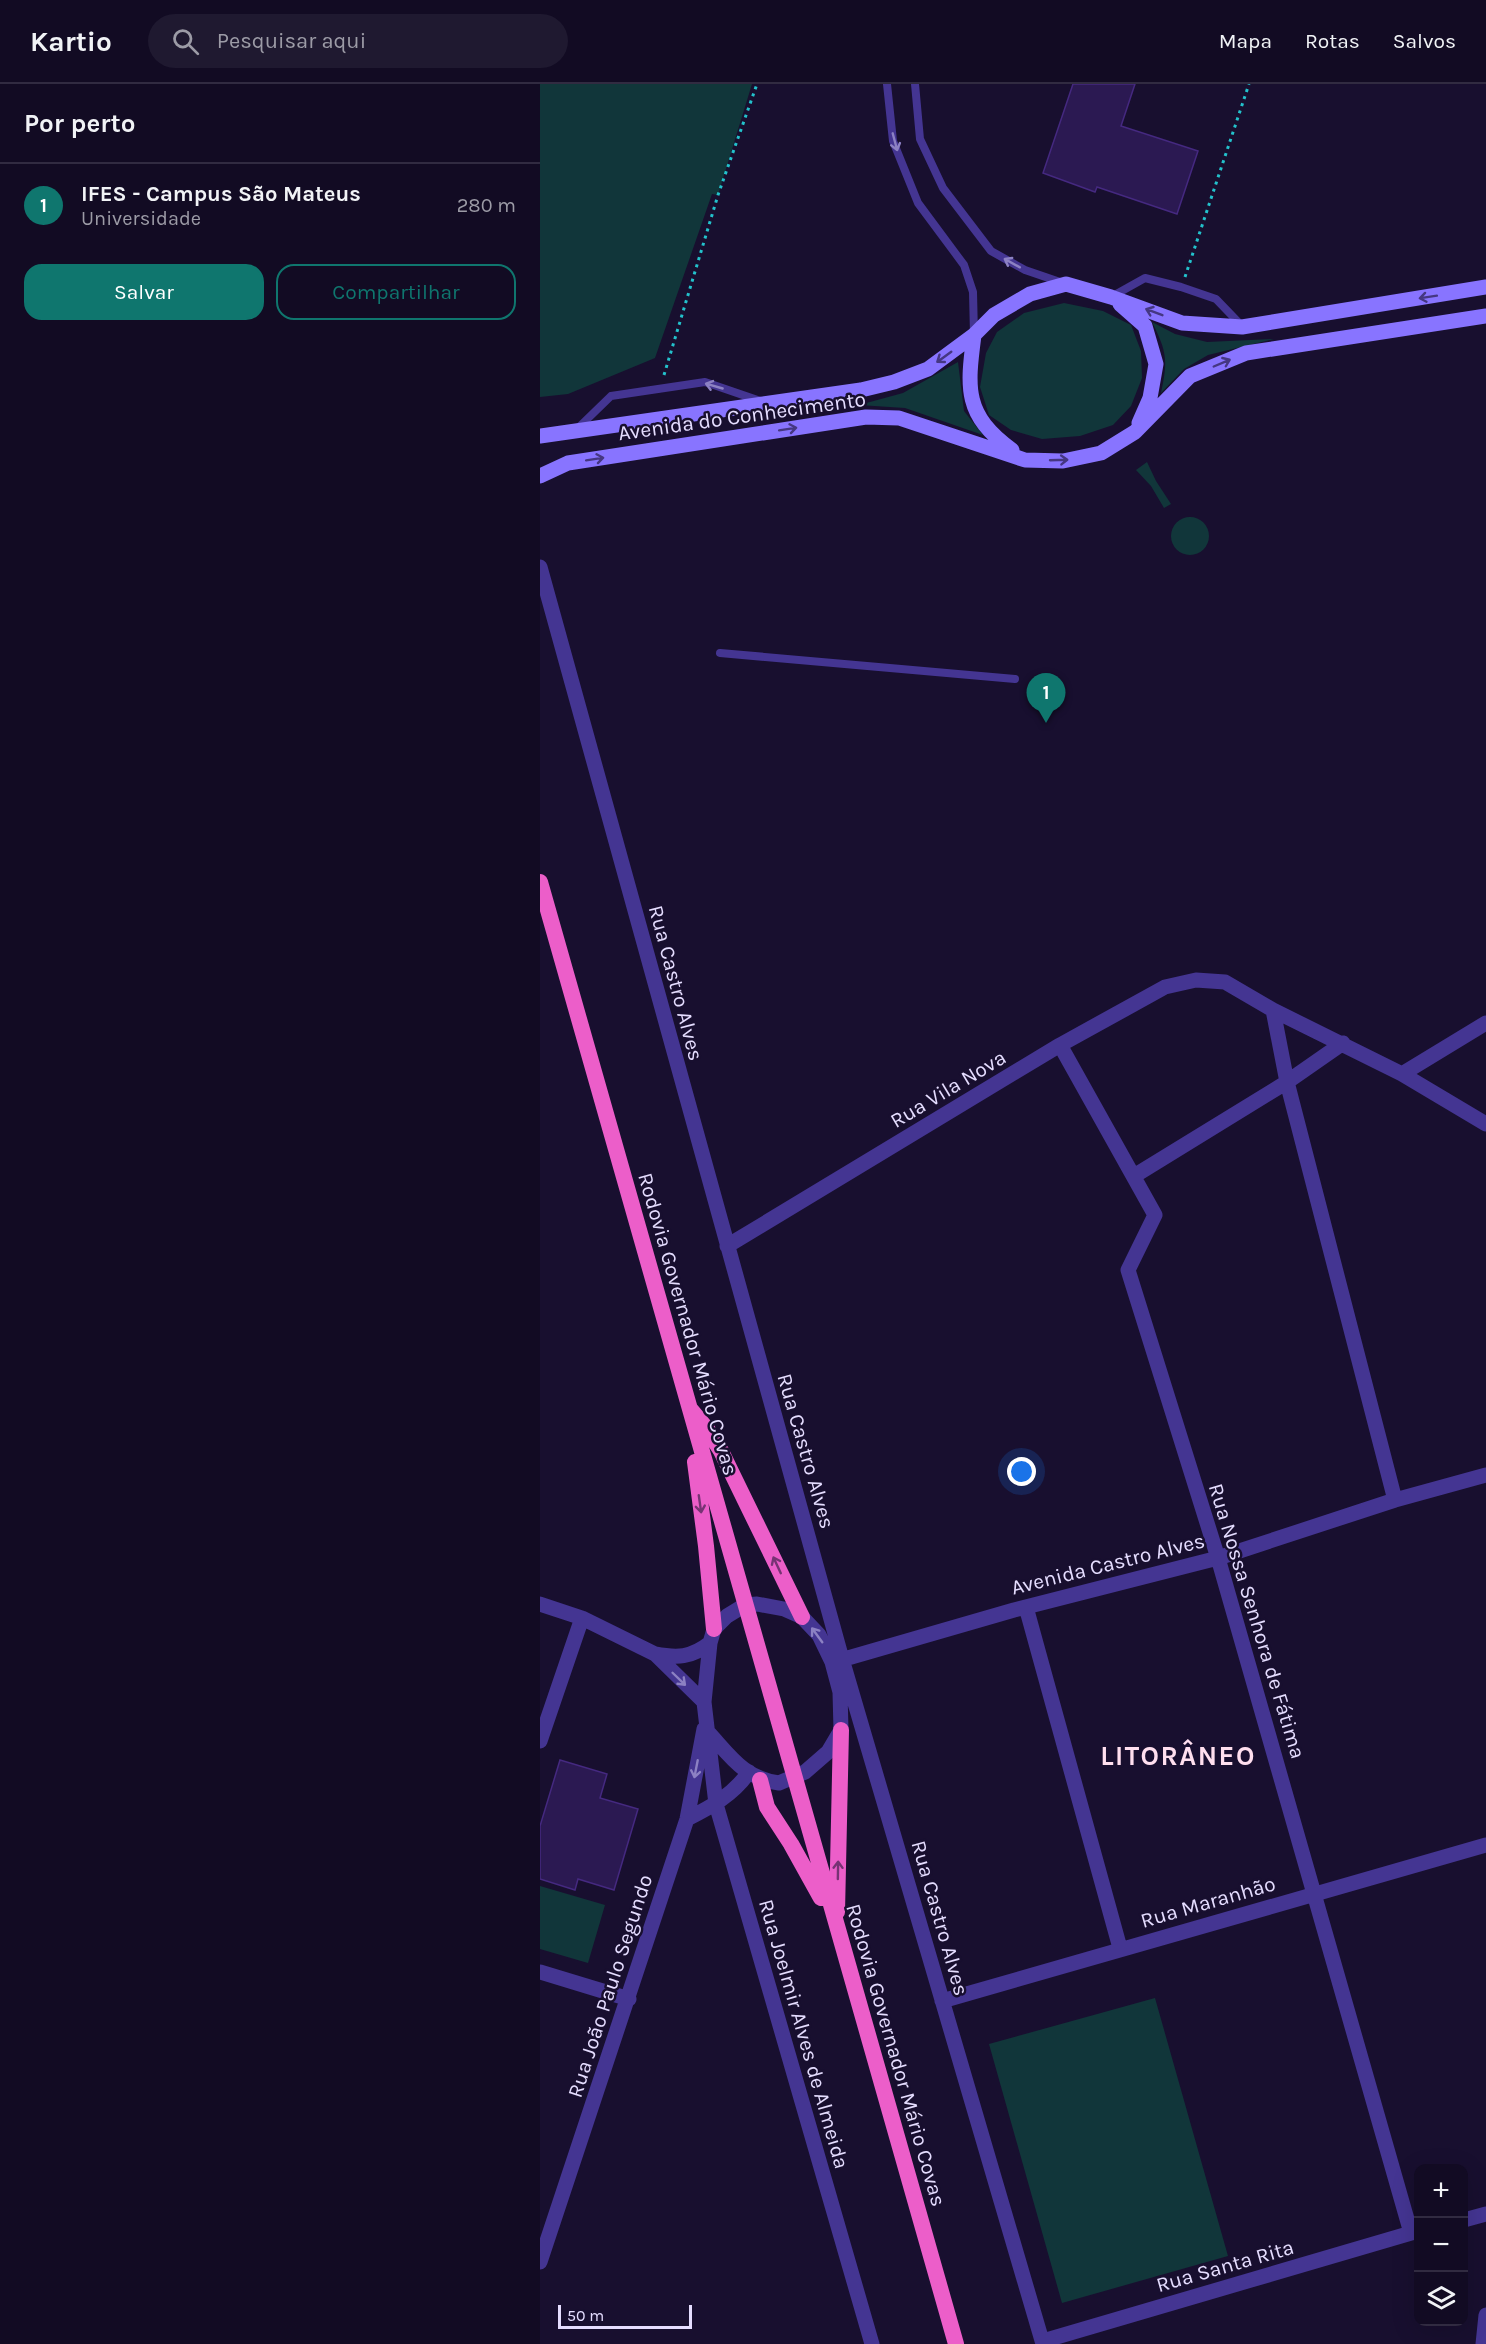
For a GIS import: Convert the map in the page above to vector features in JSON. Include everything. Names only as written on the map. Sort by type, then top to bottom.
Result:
[{"type":"highway","name":"Rodovia Governador Mário Covas","points":[[540,882],[956,2344]]},
{"type":"highway","points":[[687,1404],[721,1450],[802,1617]]},
{"type":"highway","points":[[687,1404],[706,1546],[712,1636]]},
{"type":"highway","points":[[837,1928],[841,1730]]},
{"type":"highway","points":[[754,1776],[767,1807],[800,1858],[837,1928]]},
{"type":"main road","name":"Avenida do Conhecimento","points":[[540,436],[861,390],[894,382],[928,369],[974,335],[994,315],[1030,294],[1066,284]]},
{"type":"main road","points":[[1066,284],[1111,297],[1182,323],[1242,327],[1486,287]]},
{"type":"main road","points":[[1111,297],[1145,326],[1156,364],[1150,398],[1135,432]]},
{"type":"main road","name":"Avenida do Conhecimento","points":[[540,476],[568,463],[866,417],[899,418],[1025,460],[1063,461],[1101,453],[1135,432],[1190,376],[1246,353],[1486,316]]},
{"type":"main road","points":[[974,335],[968,380],[975,412],[995,438],[1025,460]]},
{"type":"street","name":"Rua Castro Alves","points":[[540,567],[727,1246],[837,1661],[942,2001],[1043,2343]]},
{"type":"street","name":"Rua Vila Nova","points":[[727,1246],[1060,1045],[1165,987],[1196,980],[1224,982],[1273,1010],[1402,1074],[1486,1124]]},
{"type":"street","points":[[1273,1010],[1287,1082],[1395,1500]]},
{"type":"street","points":[[1402,1074],[1486,1023]]},
{"type":"street","points":[[1134,1176],[1287,1082],[1343,1043]]},
{"type":"street","name":"Rua Nossa Senhora de Fátima","points":[[1060,1045],[1155,1215],[1128,1270],[1218,1558],[1414,2229]]},
{"type":"street","name":"Avenida Castro Alves","points":[[837,1661],[1026,1607],[1218,1558],[1395,1500],[1486,1475]]},
{"type":"street","points":[[540,1604],[582,1618],[655,1654],[676,1658],[687,1657],[712,1636],[727,1616],[745,1605],[757,1604],[784,1609],[802,1617],[819,1635],[837,1661],[841,1730],[828,1752],[805,1772],[779,1783],[754,1776],[740,1767],[708,1726],[704,1702],[712,1636]]},
{"type":"street","points":[[1026,1607],[1120,1948]]},
{"type":"street","points":[[540,1741],[582,1618]]},
{"type":"street","points":[[655,1654],[704,1702]]},
{"type":"street","name":"Rua Joelmir Alves de Almeida","points":[[708,1726],[716,1804],[872,2344]]},
{"type":"street","name":"Rua João Paulo Segundo","points":[[540,2262],[687,1819],[708,1726]]},
{"type":"street","points":[[687,1819],[716,1804],[754,1776]]},
{"type":"street","name":"Rua Maranhão","points":[[942,2001],[1120,1948],[1486,1845]]},
{"type":"street","points":[[540,1972],[628,2000]]},
{"type":"street","points":[[1468,2219],[1486,2214]]},
{"type":"street","name":"Rua Santa Rita","points":[[1043,2343],[1414,2232]]},
{"type":"street","points":[[1483,2344],[1486,2315]]},
{"type":"lane","points":[[887,84],[893,141],[918,203],[964,265],[973,292],[974,335]]},
{"type":"lane","points":[[915,84],[920,139],[943,188],[991,251],[1025,270],[1066,284]]},
{"type":"lane","points":[[1111,297],[1145,278],[1216,299],[1242,327]]},
{"type":"lane","points":[[573,433],[611,396],[659,391],[705,382],[769,404]]},
{"type":"lane","points":[[720,653],[1015,679]]},
{"type":"path","points":[[659,391],[717,195],[757,84]]},
{"type":"path","points":[[1181,287],[1249,84]]},
{"type":"green space","points":[[540,84],[752,84],[718,195],[712,194],[655,358],[568,394],[540,397]]},
{"type":"green space","points":[[1064,303],[1103,311],[1131,325],[1141,351],[1142,378],[1131,406],[1113,425],[1080,436],[1042,439],[1011,430],[989,415],[980,387],[986,353],[997,332],[1024,313]]},
{"type":"green space","points":[[1152,322],[1175,334],[1207,342],[1274,339],[1208,355],[1184,369],[1161,393],[1165,356]]},
{"type":"green space","points":[[958,362],[964,411],[983,435],[905,408],[859,405],[903,393]]},
{"type":"green space","points":[[1147,462],[1171,504],[1164,508],[1151,486],[1136,470]]},
{"type":"green space","points":[[1190,517],[1204,522],[1209,536],[1204,550],[1190,555],[1176,550],[1171,536],[1176,522]]},
{"type":"green space","points":[[540,1886],[605,1905],[588,1963],[540,1949]]},
{"type":"green space","points":[[1155,1998],[1228,2256],[1062,2303],[989,2044]]},
{"type":"building","points":[[1073,84],[1135,84],[1121,126],[1198,151],[1177,214],[1097,187],[1095,192],[1043,173]]},
{"type":"building","points":[[560,1760],[607,1774],[600,1798],[638,1809],[614,1890],[578,1879],[575,1890],[540,1879],[540,1826]]},
{"type":"place","name":"IFES - Campus São Mateus","points":[[1046,723]]},
{"type":"district","name":"LITORÂNEO","points":[[1178,1756]]}]
